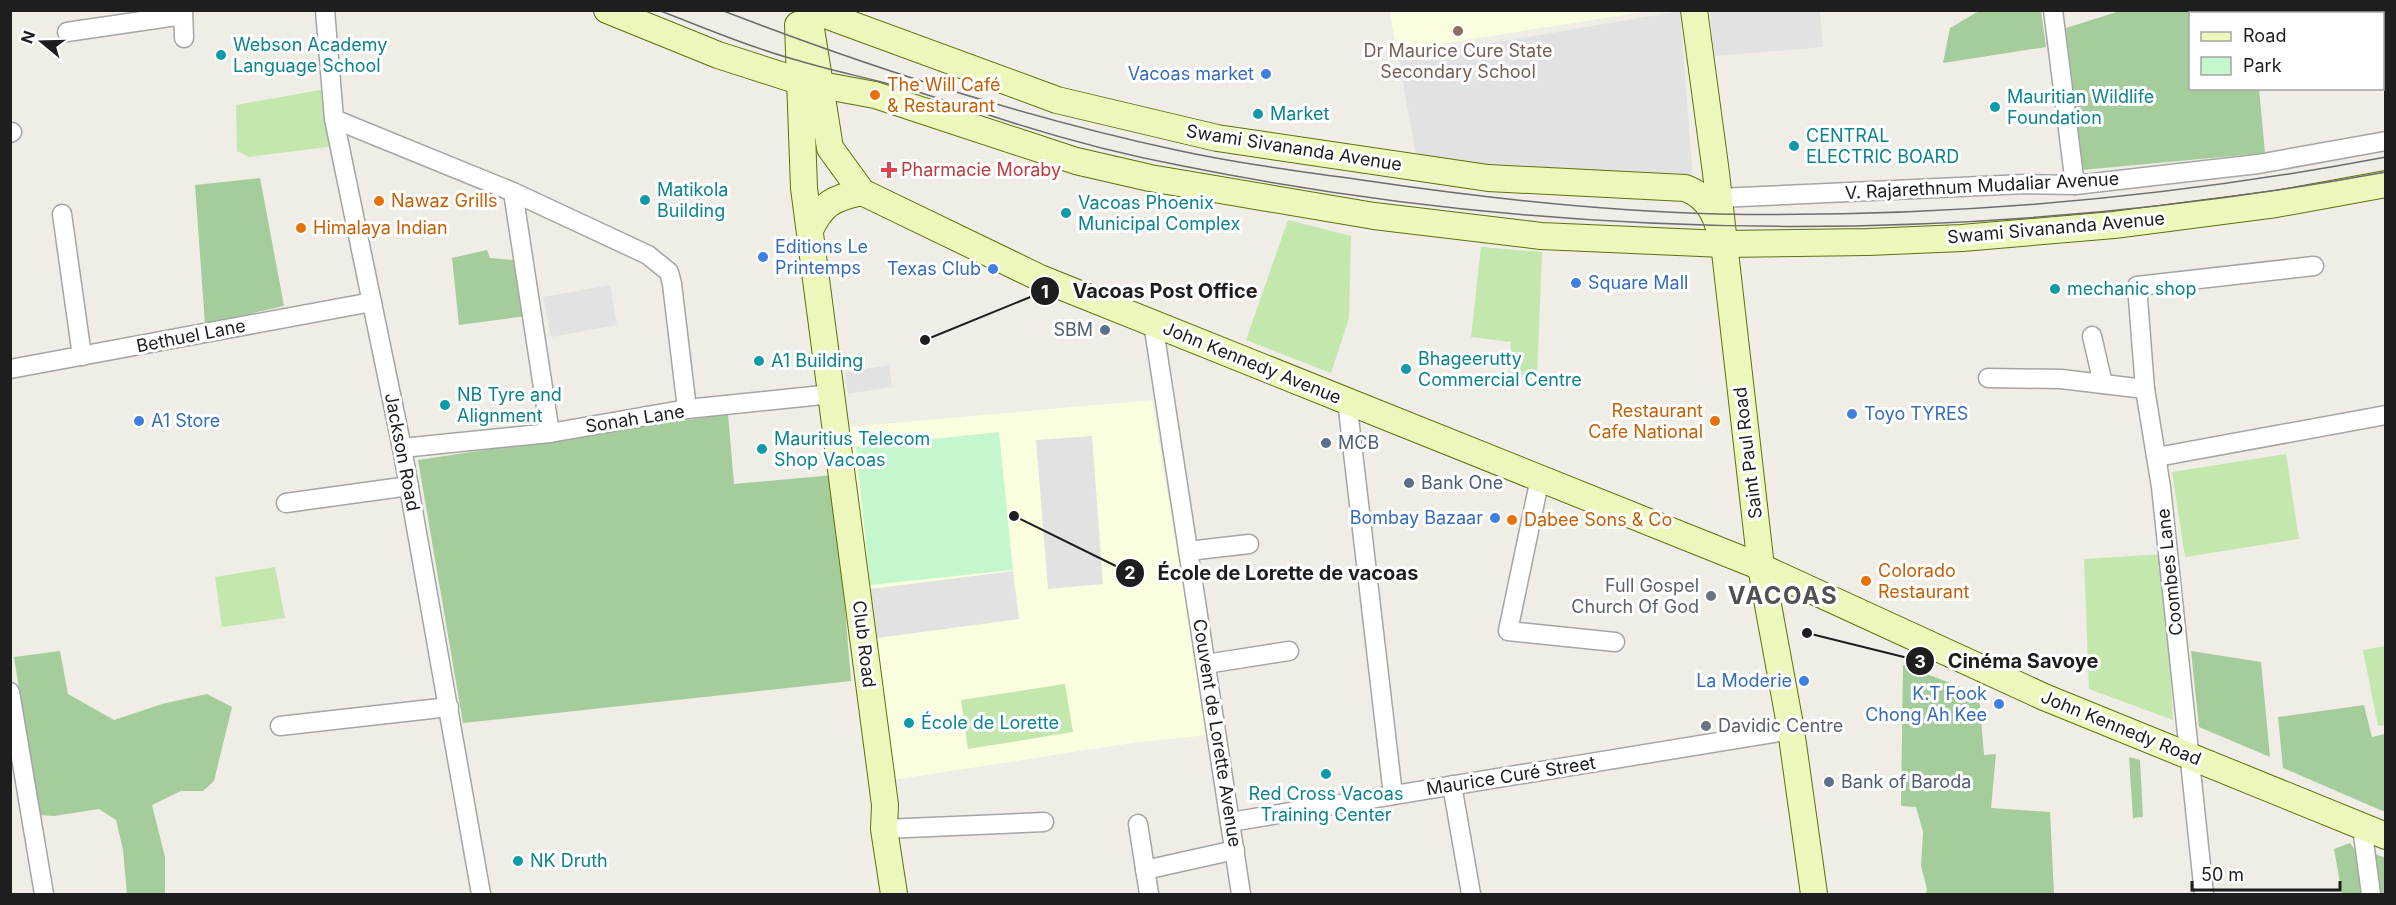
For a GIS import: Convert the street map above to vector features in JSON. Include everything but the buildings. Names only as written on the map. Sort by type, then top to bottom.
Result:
[{"type":"street","name":"Jackson Road","points":[[325,10],[334,119],[402,448],[481,894]]},
{"type":"street","name":"Swami Sivananda Avenue","points":[[607,10],[718,55],[810,83],[875,95],[1076,161],[1162,180],[1374,216],[1541,236],[1724,244],[1950,238],[2114,225],[2276,204],[2385,184]]},
{"type":"street","points":[[797,10],[810,83]]},
{"type":"street","name":"Swami Sivananda Avenue","points":[[810,10],[1057,100],[1217,138],[1488,178],[1685,188]]},
{"type":"street","name":"John Kennedy Avenue","points":[[810,10],[810,83],[830,148],[862,192],[1040,278],[1761,567]]},
{"type":"street","name":"Saint Paul Road","points":[[1694,10],[1714,155],[1761,567],[1791,730],[1814,894]]},
{"type":"street","points":[[2053,10],[2075,185]]},
{"type":"street","points":[[67,32],[183,13],[184,38]]},
{"type":"street","name":"Club Road","points":[[810,83],[804,188],[885,805],[884,829],[894,894]]},
{"type":"street","points":[[827,134],[837,113],[854,101],[875,95]]},
{"type":"street","points":[[334,119],[513,192],[648,255],[669,272],[687,409]]},
{"type":"street","name":"V. Rajarethnum Mudaliar Avenue","points":[[1719,198],[2025,184],[2075,185],[2258,164],[2385,141]]},
{"type":"street","points":[[1685,188],[1704,176],[1714,155]]},
{"type":"street","points":[[1685,188],[1696,192],[1706,201],[1720,226],[1724,244]]},
{"type":"street","points":[[513,192],[550,433]]},
{"type":"street","points":[[810,230],[818,213],[826,206],[836,199],[862,192]]},
{"type":"street","points":[[62,214],[82,356]]},
{"type":"street","name":"Coombes Lane","points":[[2204,894],[2157,457],[2145,389],[2137,286],[2314,266]]},
{"type":"street","name":"Bethuel Lane","points":[[10,369],[372,302]]},
{"type":"street","name":"Couvent de Lorette Avenue","points":[[1153,323],[1241,894]]},
{"type":"street","points":[[2091,336],[2103,384]]},
{"type":"street","points":[[1988,378],[2061,379],[2145,389]]},
{"type":"street","name":"Sonah Lane","points":[[402,448],[550,433],[687,409],[832,394]]},
{"type":"street","points":[[1347,401],[1394,795]]},
{"type":"street","points":[[2157,457],[2385,415]]},
{"type":"street","points":[[1540,478],[1508,631],[1615,642]]},
{"type":"street","points":[[286,503],[409,486]]},
{"type":"street","points":[[1188,551],[1249,544]]},
{"type":"street","name":"John Kennedy Road","points":[[1761,567],[2044,697],[2385,836]]},
{"type":"street","points":[[1206,664],[1289,651]]},
{"type":"street","points":[[10,692],[44,894]]},
{"type":"street","points":[[280,726],[449,707]]},
{"type":"street","name":"Maurice Curé Street","points":[[1230,822],[1791,730]]},
{"type":"street","points":[[1452,785],[1471,894]]},
{"type":"street","points":[[884,829],[1044,822]]},
{"type":"street","points":[[1138,824],[1149,894]]},
{"type":"street","points":[[2362,827],[2371,894]]},
{"type":"street","points":[[1145,870],[1235,850]]},
{"type":"shaded area","name":"Dr Maurice Cure State Secondary School","points":[[1390,10],[1650,11],[1396,51]]},
{"type":"shaded area","points":[[1680,11],[1693,180],[1417,161],[1399,59]]},
{"type":"shaded area","points":[[1710,11],[1820,11],[1823,47],[1714,56]]},
{"type":"shaded area","points":[[610,285],[617,325],[551,337],[543,297]]},
{"type":"shaded area","points":[[889,365],[892,387],[848,394],[845,372]]},
{"type":"shaded area","points":[[1152,400],[1208,735],[1132,743],[893,780],[848,427]]},
{"type":"shaded area","points":[[1092,436],[1103,584],[1048,589],[1036,440]]},
{"type":"shaded area","points":[[1013,571],[1019,619],[877,638],[870,589]]},
{"type":"green space","points":[[1979,11],[2041,11],[2046,47],[1943,63],[1950,28]]},
{"type":"green space","points":[[2120,11],[2216,11],[2189,12],[2189,90],[2259,90],[2265,153],[2082,170],[2066,28]]},
{"type":"green space","points":[[326,89],[335,146],[249,157],[237,151],[236,105]]},
{"type":"green space","points":[[260,178],[284,306],[205,324],[195,185]]},
{"type":"green space","points":[[1288,220],[1351,236],[1349,318],[1331,373],[1246,340]]},
{"type":"green space","points":[[1481,247],[1542,252],[1537,379],[1509,372],[1511,342],[1471,337]]},
{"type":"green space","points":[[487,250],[490,258],[513,260],[526,316],[459,325],[452,258]]},
{"type":"green space","points":[[728,414],[734,484],[834,475],[851,681],[463,723],[418,460]]},
{"type":"green space","points":[[999,432],[1013,570],[870,585],[856,447]]},
{"type":"green space","points":[[2286,454],[2299,539],[2185,557],[2172,472]]},
{"type":"green space","points":[[2165,554],[2173,720],[2089,689],[2084,559]]},
{"type":"green space","points":[[275,567],[285,618],[222,627],[215,577]]},
{"type":"green space","points":[[2385,646],[2385,725],[2378,726],[2363,650]]},
{"type":"green space","points":[[60,651],[68,694],[114,720],[162,704],[207,694],[232,707],[214,781],[203,791],[181,791],[152,805],[165,857],[165,894],[127,894],[123,850],[116,820],[99,809],[54,816],[39,815],[14,657]]},
{"type":"green space","points":[[2191,651],[2261,662],[2270,757],[2199,727]]},
{"type":"green space","points":[[1903,665],[1979,694],[1984,755],[1996,754],[1991,808],[2050,812],[2054,894],[1926,894],[1927,889],[1921,866],[1923,832],[1916,807],[1901,806]]},
{"type":"green space","points":[[1065,684],[1073,732],[968,749],[961,700]]},
{"type":"green space","points":[[2364,705],[2372,737],[2385,734],[2385,812],[2283,768],[2278,717]]},
{"type":"green space","points":[[2129,757],[2140,760],[2143,817],[2133,818]]},
{"type":"green space","points":[[2350,843],[2363,861],[2367,894],[2342,894],[2334,849]]},
{"type":"green space","points":[[2369,851],[2385,858],[2385,894],[2376,894]]},
{"type":"tram line","points":[[658,10],[782,56],[883,82],[1111,150],[1183,166],[1333,192],[1483,211],[1633,222],[1784,226],[1935,223],[2086,213],[2236,196],[2386,172]]},
{"type":"tram line","points":[[721,10],[832,51],[946,89],[1061,122],[1176,150],[1248,164],[1412,187],[1586,207],[1717,214],[1885,213],[1969,209],[2136,195],[2303,172],[2386,157]]},
{"type":"place","name":"Dr Maurice Cure State Secondary School","points":[[1458,31]]},
{"type":"place","name":"Webson Academy Language School","points":[[221,55]]},
{"type":"place","name":"Vacoas market","points":[[1266,74]]},
{"type":"place","name":"The Will Café & Restaurant","points":[[875,95]]},
{"type":"place","name":"Mauritian Wildlife Foundation","points":[[1995,107]]},
{"type":"place","name":"Market","points":[[1258,114]]},
{"type":"place","name":"CENTRAL ELECTRIC BOARD","points":[[1794,146]]},
{"type":"place","name":"Pharmacie Moraby","points":[[889,170]]},
{"type":"place","name":"Matikola Building","points":[[645,200]]},
{"type":"place","name":"Nawaz Grills","points":[[379,201]]},
{"type":"place","name":"Vacoas Phoenix Municipal Complex","points":[[1066,213]]},
{"type":"place","name":"Himalaya Indian","points":[[301,228]]},
{"type":"place","name":"Editions Le Printemps","points":[[763,257]]},
{"type":"place","name":"Texas Club","points":[[993,269]]},
{"type":"place","name":"Square Mall","points":[[1576,283]]},
{"type":"place","name":"mechanic shop","points":[[2055,289]]},
{"type":"place","name":"SBM","points":[[1105,330]]},
{"type":"place","name":"Vacoas Post Office","points":[[925,340]]},
{"type":"place","name":"A1 Building","points":[[759,361]]},
{"type":"place","name":"Bhageerutty Commercial Centre","points":[[1406,369]]},
{"type":"place","name":"NB Tyre and Alignment","points":[[445,405]]},
{"type":"place","name":"Toyo TYRES","points":[[1852,414]]},
{"type":"place","name":"A1 Store","points":[[139,421]]},
{"type":"place","name":"Restaurant Cafe National","points":[[1715,421]]},
{"type":"place","name":"MCB","points":[[1326,443]]},
{"type":"place","name":"Mauritius Telecom Shop Vacoas","points":[[762,449]]},
{"type":"place","name":"Bank One","points":[[1409,483]]},
{"type":"place","name":"École de Lorette de vacoas","points":[[1014,516]]},
{"type":"place","name":"Bombay Bazaar","points":[[1495,518]]},
{"type":"place","name":"Dabee Sons & Co","points":[[1512,520]]},
{"type":"place","name":"Colorado Restaurant","points":[[1866,581]]},
{"type":"place","name":"Full Gospel Church Of God","points":[[1711,596]]},
{"type":"place","name":"Cinéma Savoye","points":[[1807,633]]},
{"type":"place","name":"La Moderie","points":[[1804,681]]},
{"type":"place","name":"K.T Fook Chong Ah Kee","points":[[1999,704]]},
{"type":"place","name":"École de Lorette","points":[[909,723]]},
{"type":"place","name":"Davidic Centre","points":[[1706,726]]},
{"type":"place","name":"Red Cross Vacoas Training Center","points":[[1326,774]]},
{"type":"place","name":"Bank of Baroda","points":[[1829,782]]},
{"type":"place","name":"NK Druth","points":[[518,861]]},
{"type":"district","name":"VACOAS","points":[[1783,596]]}]
